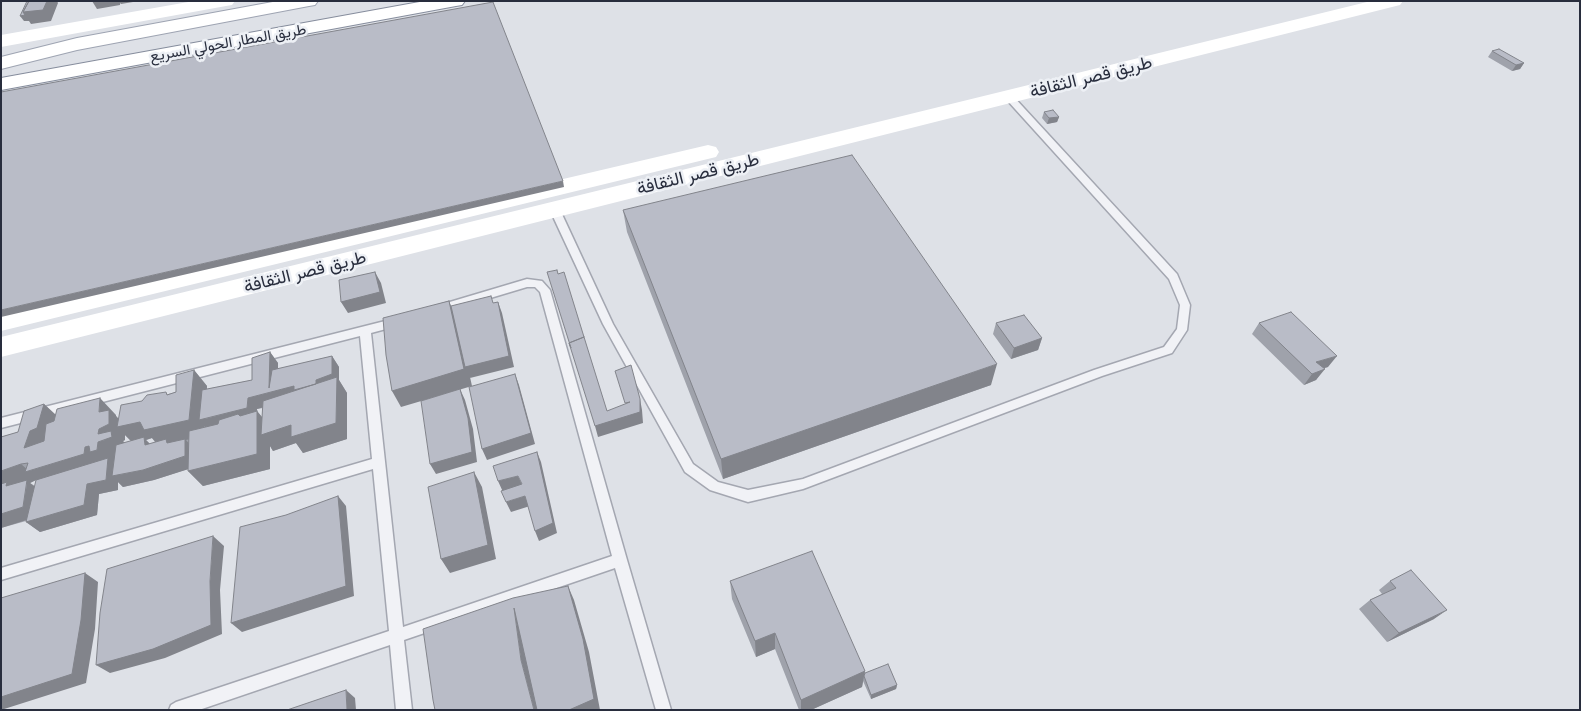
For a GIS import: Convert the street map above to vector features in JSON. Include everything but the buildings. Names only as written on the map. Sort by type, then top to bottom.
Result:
[{"type":"main road","points":[[1,40],[226,1]]},
{"type":"main road","points":[[1,63],[77,44],[309,1]]},
{"type":"main road","name":"طريق المطار الحولي السريع","points":[[1,67],[370,1]]},
{"type":"main road","name":"طريق المطار الحولي السريع","points":[[1,84],[456,1]]},
{"type":"main road","name":"طريق قصر الثقافة","points":[[1,321],[1334,1]]},
{"type":"main road","name":"طريق قصر الثقافة","points":[[1,347],[1394,1]]},
{"type":"lane","points":[[555,210],[608,324],[689,468],[714,486],[748,496],[803,484],[1088,376],[1168,350],[1182,330],[1185,305],[1173,277],[1009,97]]},
{"type":"lane","points":[[422,314],[527,283],[538,284],[545,290],[664,710]]},
{"type":"lane","points":[[1,423],[403,320]]},
{"type":"lane","points":[[365,331],[404,710]]},
{"type":"lane","points":[[1,574],[378,462]]},
{"type":"lane","points":[[176,710],[620,560]]}]
